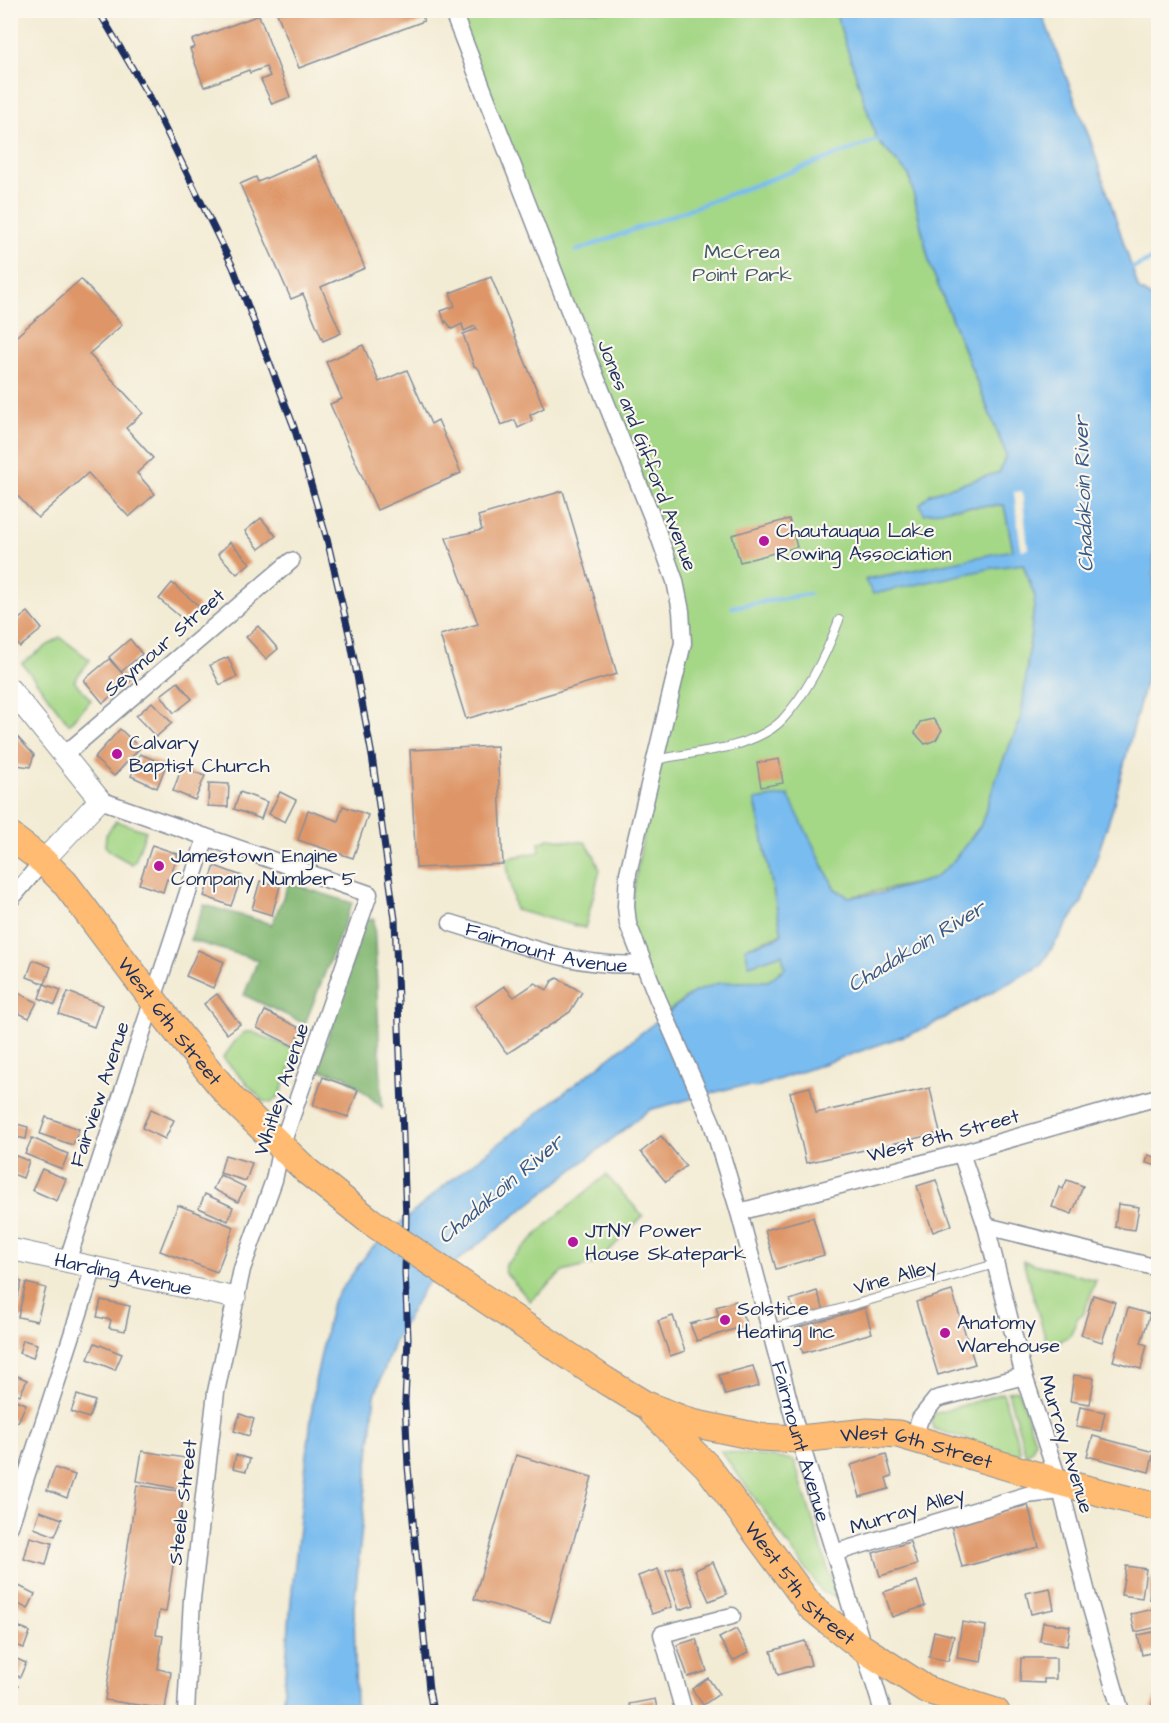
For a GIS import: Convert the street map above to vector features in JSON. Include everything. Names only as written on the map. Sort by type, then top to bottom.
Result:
[{"type":"main road","points":[[10,836],[43,861]]},
{"type":"main road","name":"West 6th Street","points":[[43,861],[80,901],[182,1037],[232,1099],[308,1172],[370,1221],[606,1381],[644,1404],[692,1423],[759,1437],[799,1439],[868,1432],[898,1434],[1060,1486],[1158,1506]]},
{"type":"main road","name":"West 5th Street","points":[[644,1404],[721,1484],[811,1607],[864,1649],[927,1690],[996,1713]]},
{"type":"street","name":"Jones and Gifford Avenue","points":[[452,10],[652,517],[675,581],[681,611],[683,643],[628,873],[626,906],[628,924],[643,964]]},
{"type":"street","name":"Seymour Street","points":[[64,755],[291,561]]},
{"type":"street","points":[[10,689],[100,800],[206,837]]},
{"type":"street","points":[[10,900],[100,800]]},
{"type":"street","name":"Whitley Avenue","points":[[206,837],[369,894],[281,1147],[274,1180],[242,1269],[236,1298]]},
{"type":"street","name":"Fairview Avenue","points":[[67,1262],[206,837]]},
{"type":"street","name":"Fairmount Avenue","points":[[452,923],[546,953],[584,962],[620,966],[643,964],[712,1123],[739,1212],[799,1439],[883,1713]]},
{"type":"street","name":"West 8th Street","points":[[739,1212],[961,1153],[1158,1097]]},
{"type":"street","name":"Murray Avenue","points":[[961,1153],[986,1226],[1024,1376],[1060,1486],[1089,1601],[1121,1713]]},
{"type":"street","points":[[986,1226],[1158,1268]]},
{"type":"street","name":"Harding Avenue","points":[[10,1249],[236,1298]]},
{"type":"street","points":[[10,1526],[94,1268]]},
{"type":"street","name":"Steele Street","points":[[186,1713],[192,1599],[216,1392],[236,1298]]},
{"type":"street","points":[[913,1438],[920,1419],[936,1399],[1024,1376]]},
{"type":"street","points":[[699,1459],[718,1463],[821,1599],[831,1606],[838,1605],[843,1599],[844,1585]]},
{"type":"street","name":"Murray Alley","points":[[834,1553],[1060,1486]]},
{"type":"street","points":[[684,1713],[663,1634],[732,1616]]},
{"type":"lane","points":[[655,760],[730,747],[767,731],[781,721],[810,683],[839,620]]},
{"type":"lane","name":"Vine Alley","points":[[770,1329],[995,1264]]},
{"type":"green space","name":"McCrea Point Park","points":[[451,11],[835,11],[877,140],[909,175],[930,265],[1006,455],[1000,472],[930,494],[925,513],[952,508],[1004,505],[1013,551],[866,579],[1023,564],[1035,597],[1021,719],[998,773],[981,825],[951,864],[933,880],[849,897],[835,889],[788,796],[755,801],[782,934],[745,948],[750,965],[782,954],[785,968],[768,981],[719,983],[693,993],[664,1014],[628,924],[681,611]]},
{"type":"green space","points":[[60,637],[90,660],[74,681],[91,700],[69,724],[22,663]]},
{"type":"green space","points":[[116,821],[146,831],[132,864],[112,853],[105,846],[106,835]]},
{"type":"green space","points":[[551,838],[585,842],[600,870],[585,928],[515,910],[508,858],[540,852],[539,843]]},
{"type":"green space","points":[[289,883],[352,903],[305,1024],[244,995],[258,960],[190,940],[204,905],[272,924]]},
{"type":"green space","points":[[364,919],[374,919],[382,1107],[345,1076],[318,1070]]},
{"type":"green space","points":[[245,1032],[252,1032],[297,1050],[280,1095],[271,1103],[263,1101],[223,1058]]},
{"type":"green space","name":"JTNY Power House Skatepark","points":[[606,1175],[643,1216],[597,1263],[563,1272],[530,1301],[505,1272],[506,1264],[551,1221]]},
{"type":"green space","points":[[1023,1261],[1096,1280],[1083,1315],[1078,1317],[1070,1336],[1048,1347]]},
{"type":"green space","points":[[1017,1390],[1020,1393],[1035,1441],[1032,1450],[1026,1455],[1008,1392]]},
{"type":"green space","points":[[1003,1393],[1020,1450],[1019,1456],[934,1429],[931,1422],[934,1414]]},
{"type":"green space","points":[[721,1451],[794,1460],[837,1598],[822,1592]]},
{"type":"water","name":"Chadakoin River","points":[[835,11],[1041,11],[1091,142],[1139,290],[1158,301],[1158,460],[1153,490],[1155,644],[1112,811],[1082,902],[1040,966],[924,1029],[757,1087],[735,1087],[649,1110],[425,1286],[395,1340],[375,1395],[354,1607],[356,1712],[282,1712],[291,1600],[315,1382],[332,1302],[369,1251],[446,1184],[693,993],[719,983],[768,981],[785,968],[782,954],[749,965],[745,948],[777,938],[782,934],[755,800],[788,795],[835,889],[849,897],[878,894],[933,879],[951,864],[981,825],[998,773],[1021,719],[1035,597],[1023,564],[993,568],[873,594],[865,580],[1013,550],[1004,505],[952,508],[924,514],[920,504],[930,494],[1000,472],[1006,454],[930,265],[909,175],[877,140]]},
{"type":"pier","points":[[1022,491],[1028,549],[1021,550],[1014,492]]},
{"type":"building","points":[[283,10],[420,10],[424,21],[299,68],[277,13]]},
{"type":"building","points":[[259,15],[290,97],[272,104],[261,80],[270,76],[266,67],[250,73],[249,70],[204,87],[190,49],[195,47],[192,40]]},
{"type":"building","points":[[316,156],[365,268],[321,287],[341,333],[323,341],[303,294],[291,299],[240,184],[256,177],[258,182]]},
{"type":"building","points":[[491,277],[544,408],[530,415],[532,421],[518,428],[515,420],[501,425],[479,369],[474,366],[463,334],[477,329],[475,326],[464,331],[462,324],[452,329],[446,321],[445,323],[441,311],[455,306],[450,293]]},
{"type":"building","points":[[81,279],[122,325],[89,354],[143,413],[126,428],[153,458],[137,473],[155,494],[129,517],[88,473],[38,518],[10,488],[10,342]]},
{"type":"building","points":[[363,345],[379,382],[407,370],[431,424],[438,420],[461,473],[377,510],[330,404],[342,399],[326,362]]},
{"type":"building","points":[[563,491],[617,674],[466,719],[440,635],[478,624],[446,538],[482,530],[478,516]]},
{"type":"building","points":[[261,518],[276,536],[259,549],[245,531]]},
{"type":"building","name":"Chautauqua Lake Rowing Association","points":[[789,519],[797,547],[740,562],[732,535]]},
{"type":"building","points":[[230,542],[250,563],[237,574],[218,554]]},
{"type":"building","points":[[172,583],[199,606],[185,621],[159,599]]},
{"type":"building","points":[[28,612],[42,629],[20,647],[10,636],[10,626]]},
{"type":"building","points":[[258,626],[278,649],[266,659],[246,637]]},
{"type":"building","points":[[130,639],[142,654],[121,672],[109,657]]},
{"type":"building","points":[[228,657],[237,677],[220,685],[210,665]]},
{"type":"building","points":[[109,659],[130,682],[103,703],[84,680]]},
{"type":"building","points":[[178,682],[192,699],[174,713],[161,695]]},
{"type":"building","points":[[152,702],[172,723],[156,737],[136,716]]},
{"type":"building","points":[[933,719],[942,730],[936,740],[925,744],[915,733],[920,722]]},
{"type":"building","points":[[10,729],[34,755],[30,767],[10,764]]},
{"type":"building","points":[[120,729],[140,748],[114,776],[94,758]]},
{"type":"building","points":[[497,746],[503,864],[416,868],[410,750]]},
{"type":"building","points":[[140,754],[166,765],[157,788],[131,776]]},
{"type":"building","points":[[779,759],[783,783],[761,787],[757,763]]},
{"type":"building","points":[[182,767],[205,776],[195,800],[173,791]]},
{"type":"building","points":[[209,783],[229,784],[228,807],[208,806]]},
{"type":"building","points":[[240,792],[267,802],[261,819],[234,809]]},
{"type":"building","points":[[280,792],[296,800],[285,822],[269,814]]},
{"type":"building","points":[[343,806],[368,815],[353,858],[298,840],[308,810],[338,821]]},
{"type":"building","name":"Jamestown Engine Company Number 5","points":[[152,845],[178,854],[163,892],[139,884]]},
{"type":"building","points":[[215,866],[242,876],[231,906],[204,896]]},
{"type":"building","points":[[260,881],[280,886],[272,915],[252,909]]},
{"type":"building","points":[[198,950],[224,962],[213,988],[186,976]]},
{"type":"building","points":[[33,960],[51,967],[45,984],[27,977]]},
{"type":"building","points":[[557,978],[582,992],[570,1012],[508,1053],[505,1051],[475,1006],[504,986],[514,997],[535,983],[547,990],[552,981]]},
{"type":"building","points":[[44,984],[61,990],[55,1005],[39,998]]},
{"type":"building","points":[[10,989],[37,1002],[29,1018],[10,1009]]},
{"type":"building","points":[[68,992],[102,1005],[94,1027],[59,1014]]},
{"type":"building","points":[[217,994],[240,1024],[227,1034],[204,1004]]},
{"type":"building","points":[[265,1011],[302,1029],[293,1046],[257,1028]]},
{"type":"building","points":[[323,1077],[358,1090],[348,1117],[313,1105]]},
{"type":"building","points":[[810,1087],[816,1113],[930,1088],[940,1133],[806,1163],[790,1092]]},
{"type":"building","points":[[151,1109],[174,1120],[165,1139],[142,1128]]},
{"type":"building","points":[[46,1117],[79,1129],[73,1145],[40,1134]]},
{"type":"building","points":[[13,1123],[28,1127],[26,1139],[11,1136]]},
{"type":"building","points":[[661,1136],[686,1166],[666,1182],[641,1152]]},
{"type":"building","points":[[32,1138],[68,1154],[62,1169],[25,1154]]},
{"type":"building","points":[[11,1154],[29,1161],[23,1178],[10,1173]]},
{"type":"building","points":[[225,1155],[252,1163],[246,1181],[220,1173]]},
{"type":"building","points":[[1148,1155],[1158,1158],[1158,1166],[1146,1163]]},
{"type":"building","points":[[42,1169],[66,1179],[57,1201],[32,1190]]},
{"type":"building","points":[[220,1175],[245,1187],[238,1202],[213,1189]]},
{"type":"building","points":[[936,1180],[952,1225],[933,1232],[917,1186]]},
{"type":"building","points":[[1067,1180],[1083,1186],[1072,1214],[1052,1207],[1059,1187],[1063,1189]]},
{"type":"building","points":[[205,1194],[233,1207],[228,1221],[199,1208]]},
{"type":"building","points":[[1118,1204],[1139,1207],[1135,1230],[1115,1227]]},
{"type":"building","points":[[178,1205],[234,1227],[217,1272],[160,1251]]},
{"type":"building","points":[[813,1217],[824,1255],[776,1269],[765,1230]]},
{"type":"building","points":[[10,1279],[22,1282],[13,1311],[10,1310]]},
{"type":"building","points":[[26,1283],[46,1288],[37,1321],[18,1317]]},
{"type":"building","points":[[817,1291],[824,1310],[797,1319],[790,1300]]},
{"type":"building","name":"Anatomy Warehouse","points":[[952,1291],[975,1364],[938,1375],[916,1302]]},
{"type":"building","points":[[1093,1295],[1115,1302],[1102,1342],[1081,1335]]},
{"type":"building","points":[[101,1300],[130,1306],[125,1331],[109,1328],[111,1320],[97,1317]]},
{"type":"building","name":"Solstice Heating Inc","points":[[736,1301],[747,1325],[697,1341],[690,1324],[719,1316],[716,1307]]},
{"type":"building","points":[[865,1308],[872,1333],[803,1353],[796,1328]]},
{"type":"building","points":[[1128,1308],[1150,1314],[1141,1343],[1147,1345],[1141,1369],[1113,1361]]},
{"type":"building","points":[[673,1316],[685,1351],[670,1356],[658,1321]]},
{"type":"building","points":[[23,1340],[37,1344],[33,1358],[19,1353]]},
{"type":"building","points":[[95,1343],[122,1354],[115,1370],[88,1359]]},
{"type":"building","points":[[753,1366],[759,1386],[725,1395],[719,1375]]},
{"type":"building","points":[[10,1373],[27,1380],[20,1395],[10,1391]]},
{"type":"building","points":[[1074,1375],[1094,1378],[1090,1404],[1070,1401]]},
{"type":"building","points":[[77,1395],[95,1401],[89,1418],[71,1412]]},
{"type":"building","points":[[10,1398],[26,1404],[18,1422],[10,1419]]},
{"type":"building","points":[[1080,1407],[1105,1412],[1101,1431],[1076,1427]]},
{"type":"building","points":[[240,1414],[254,1419],[249,1436],[234,1431]]},
{"type":"building","points":[[1093,1436],[1154,1452],[1149,1472],[1087,1456]]},
{"type":"building","points":[[142,1451],[185,1458],[180,1489],[137,1481]]},
{"type":"building","points":[[886,1454],[892,1476],[886,1478],[889,1489],[860,1497],[851,1465]]},
{"type":"building","points":[[236,1455],[250,1459],[246,1471],[233,1468]]},
{"type":"building","points":[[516,1455],[592,1477],[550,1622],[474,1599]]},
{"type":"building","points":[[55,1468],[75,1475],[67,1498],[47,1490]]},
{"type":"building","points":[[137,1485],[184,1492],[166,1612],[159,1611],[156,1635],[163,1636],[158,1669],[171,1672],[165,1709],[105,1700]]},
{"type":"building","points":[[1028,1505],[1039,1547],[962,1567],[951,1525]]},
{"type":"building","points":[[40,1511],[62,1519],[55,1536],[34,1528]]},
{"type":"building","points":[[30,1537],[52,1543],[46,1565],[24,1559]]},
{"type":"building","points":[[910,1542],[917,1565],[880,1576],[873,1553]]},
{"type":"building","points":[[713,1562],[727,1594],[709,1601],[695,1570]]},
{"type":"building","points":[[681,1566],[694,1605],[679,1610],[666,1571]]},
{"type":"building","points":[[1126,1566],[1146,1569],[1142,1598],[1121,1595]]},
{"type":"building","points":[[658,1569],[672,1607],[652,1614],[638,1576]]},
{"type":"building","points":[[1151,1577],[1158,1578],[1158,1600],[1149,1599]]},
{"type":"building","points":[[917,1581],[925,1606],[892,1617],[884,1592]]},
{"type":"building","points":[[17,1585],[35,1594],[28,1609],[10,1600]]},
{"type":"building","points":[[1050,1588],[1054,1609],[1031,1614],[1026,1593]]},
{"type":"building","points":[[1158,1608],[1158,1627],[1135,1632],[1131,1614]]},
{"type":"building","points":[[10,1621],[30,1632],[24,1648],[10,1643]]},
{"type":"building","points":[[962,1622],[986,1626],[981,1662],[957,1658]]},
{"type":"building","points":[[1043,1622],[1070,1626],[1067,1646],[1040,1641]]},
{"type":"building","points":[[736,1629],[749,1652],[733,1661],[719,1638]]},
{"type":"building","points":[[934,1631],[954,1636],[948,1661],[929,1657]]},
{"type":"building","points":[[1158,1631],[1158,1651],[1142,1655],[1138,1635]]},
{"type":"building","points":[[696,1639],[707,1671],[688,1677],[677,1645]]},
{"type":"building","points":[[805,1641],[811,1665],[778,1675],[771,1651]]},
{"type":"building","points":[[10,1656],[26,1663],[20,1677],[10,1673]]},
{"type":"building","points":[[1021,1658],[1056,1658],[1056,1679],[1044,1679],[1044,1683],[1020,1682]]},
{"type":"building","points":[[708,1678],[719,1694],[703,1705],[692,1689]]},
{"type":"building","points":[[10,1683],[18,1686],[10,1703]]},
{"type":"building","points":[[1158,1691],[1158,1711],[1151,1707]]},
{"type":"building","points":[[655,1699],[658,1712],[631,1712],[629,1704]]},
{"type":"waterway","points":[[576,251],[880,139]]},
{"type":"waterway","points":[[1128,270],[1158,257]]},
{"type":"waterway","points":[[732,607],[809,594]]},
{"type":"railway","points":[[98,10],[151,100],[233,267],[294,427],[327,539],[350,638],[372,756],[395,919],[406,1218],[405,1272],[408,1338],[405,1401],[408,1467],[433,1712]]},
{"type":"place","name":"Chautauqua Lake Rowing Association","points":[[764,541]]},
{"type":"place","name":"Calvary Baptist Church","points":[[117,754]]},
{"type":"place","name":"Jamestown Engine Company Number 5","points":[[159,866]]},
{"type":"place","name":"JTNY Power House Skatepark","points":[[573,1242]]},
{"type":"place","name":"Solstice Heating Inc","points":[[725,1320]]},
{"type":"place","name":"Anatomy Warehouse","points":[[945,1333]]}]
